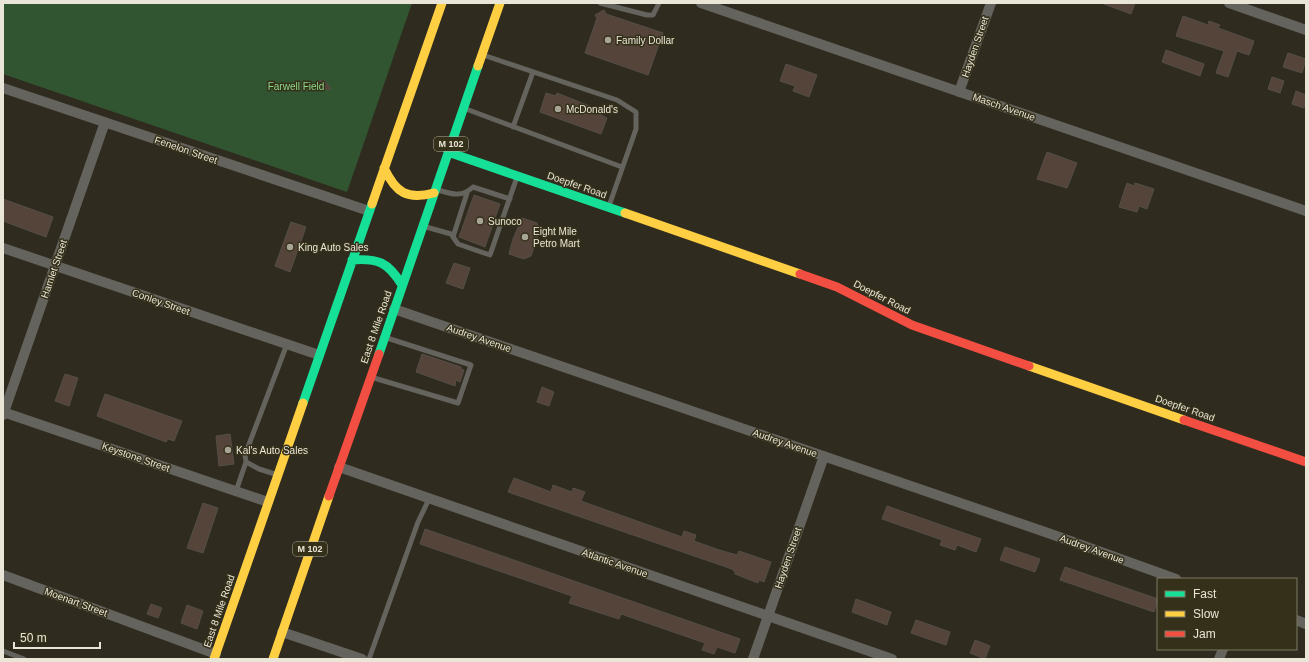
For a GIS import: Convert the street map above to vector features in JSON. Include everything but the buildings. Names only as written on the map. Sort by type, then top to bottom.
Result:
[{"type":"main road","name":"East 8 Mile Road","points":[[215,657],[442,3]]},
{"type":"main road","name":"East 8 Mile Road","points":[[273,659],[500,3]]},
{"type":"main road","name":"Doepfer Road","points":[[448,152],[837,287],[919,328],[1306,462]]},
{"type":"main road","points":[[384,168],[395,187],[408,196],[422,197],[434,191]]},
{"type":"main road","points":[[352,260],[372,259],[380,261],[396,274],[402,285]]},
{"type":"street","name":"Masch Avenue","points":[[701,3],[1306,211]]},
{"type":"street","name":"Hayden Street","points":[[959,92],[991,3]]},
{"type":"street","points":[[1229,3],[1306,30]]},
{"type":"street","name":"Fenelon Street","points":[[3,88],[369,211]]},
{"type":"street","name":"Hamlet Street","points":[[3,413],[105,122]]},
{"type":"street","name":"Conley Street","points":[[3,248],[319,355]]},
{"type":"street","name":"Audrey Avenue","points":[[394,309],[824,456],[1173,578]]},
{"type":"street","name":"Keystone Street","points":[[3,413],[268,502]]},
{"type":"street","name":"Hayden Street","points":[[753,659],[824,456]]},
{"type":"street","name":"Atlantic Avenue","points":[[339,467],[892,659]]},
{"type":"street","name":"Moenart Street","points":[[3,575],[215,657]]},
{"type":"street","points":[[282,632],[362,659]]},
{"type":"lane","points":[[600,3],[646,15],[652,14],[659,3]]},
{"type":"lane","points":[[482,54],[617,100],[636,112],[636,129],[608,207]]},
{"type":"lane","points":[[513,127],[533,72]]},
{"type":"lane","points":[[463,109],[622,167]]},
{"type":"lane","points":[[423,226],[451,234],[458,244],[490,254],[518,176]]},
{"type":"lane","points":[[434,191],[458,195],[467,192],[473,187],[510,199]]},
{"type":"lane","points":[[453,237],[467,192]]},
{"type":"lane","points":[[370,376],[458,403],[471,365],[384,337]]},
{"type":"lane","points":[[236,491],[246,462],[245,455],[287,344]]},
{"type":"lane","points":[[246,462],[259,469],[278,475]]},
{"type":"lane","points":[[369,659],[418,522],[429,498]]},
{"type":"lane","points":[[3,652],[24,659]]},
{"type":"green space","name":"Farwell Field","points":[[3,3],[412,3],[347,192],[3,74]]},
{"type":"traffic: fast","points":[[379,354],[478,66]]},
{"type":"traffic: fast","points":[[448,152],[625,213]]},
{"type":"traffic: fast","points":[[303,403],[372,204]]},
{"type":"traffic: fast","points":[[352,260],[369,260],[382,263],[392,271],[402,285]]},
{"type":"traffic: slow","points":[[372,204],[442,3]]},
{"type":"traffic: slow","points":[[478,66],[500,3]]},
{"type":"traffic: slow","points":[[384,168],[388,177],[398,189],[403,192],[416,196],[434,193]]},
{"type":"traffic: slow","points":[[625,213],[800,274]]},
{"type":"traffic: slow","points":[[1029,366],[1184,420]]},
{"type":"traffic: slow","points":[[214,659],[303,403]]},
{"type":"traffic: slow","points":[[273,659],[329,496]]},
{"type":"traffic: jam","points":[[800,274],[837,287],[912,325],[1029,366]]},
{"type":"traffic: jam","points":[[329,496],[379,354]]},
{"type":"traffic: jam","points":[[1184,420],[1306,462]]},
{"type":"place","name":"Family Dollar","points":[[608,40]]},
{"type":"place","name":"McDonald's","points":[[558,109]]},
{"type":"place","name":"Sunoco","points":[[480,221]]},
{"type":"place","name":"Eight Mile Petro Mart","points":[[525,237]]},
{"type":"place","name":"King Auto Sales","points":[[290,247]]},
{"type":"place","name":"Kal's Auto Sales","points":[[228,450]]}]
